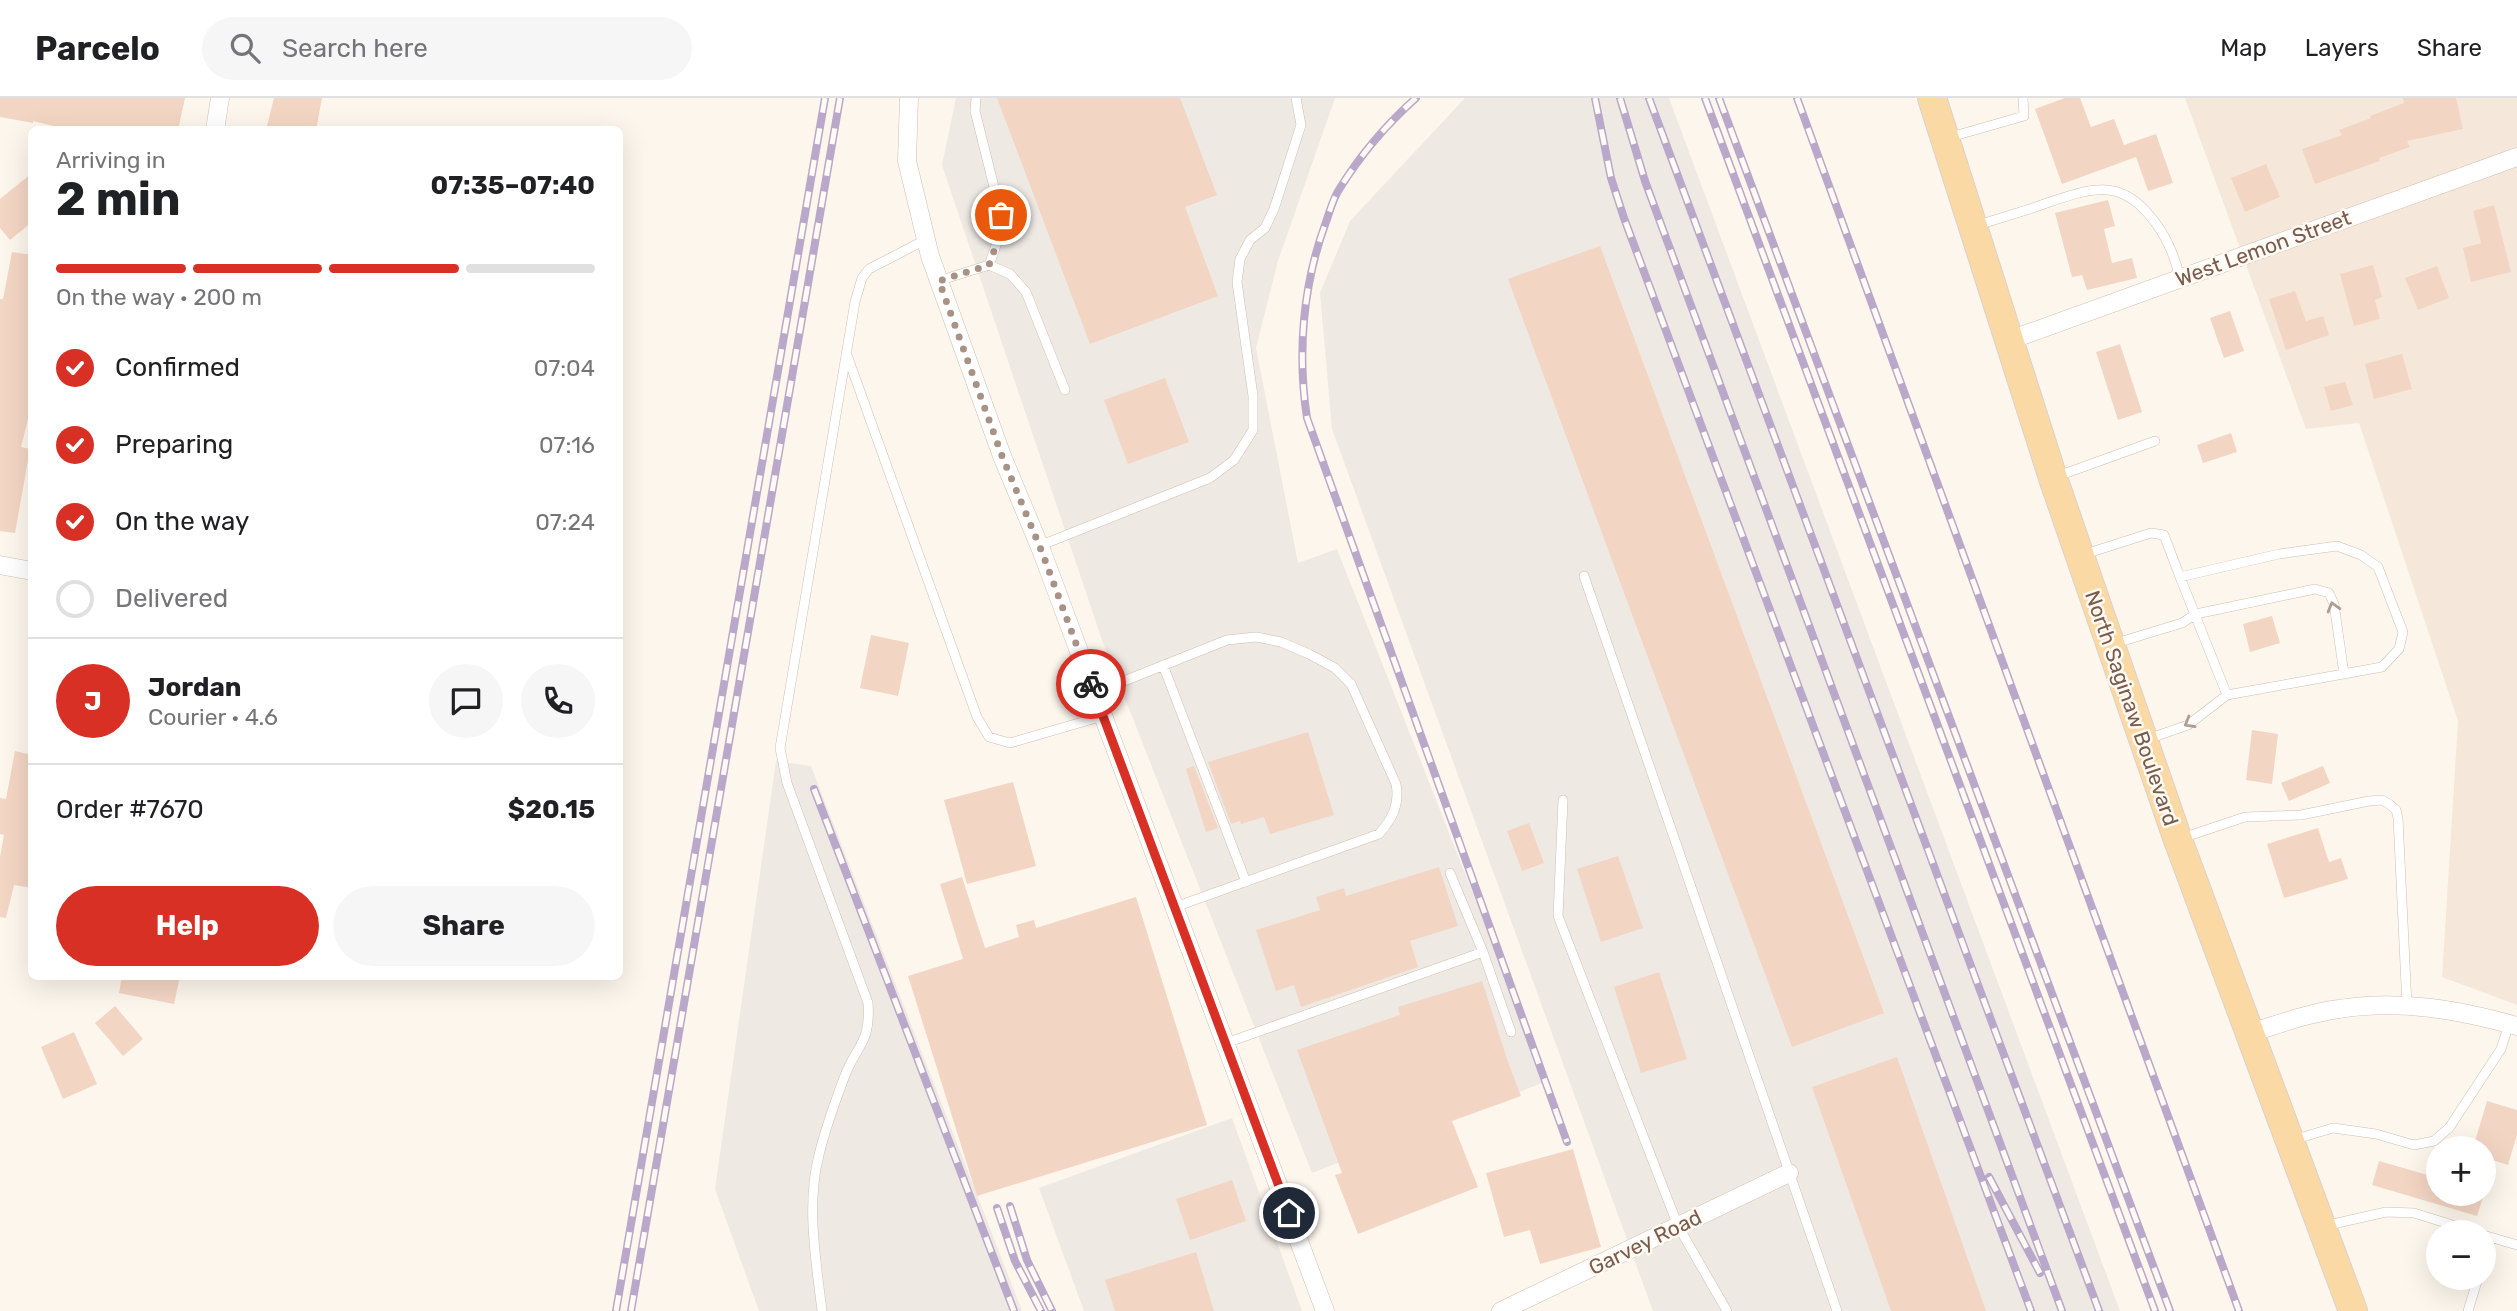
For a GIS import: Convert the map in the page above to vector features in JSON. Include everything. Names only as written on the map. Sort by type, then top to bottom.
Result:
[{"type":"main road","name":"North Saginaw Boulevard","points":[[1932,98],[2053,478],[2178,840],[2353,1311]]},
{"type":"street","points":[[216,126],[220,98]]},
{"type":"street","points":[[909,98],[907,161],[925,240],[939,281],[1002,456],[1094,692],[1325,1311]]},
{"type":"street","name":"West Lemon Street","points":[[2010,340],[2517,157]]},
{"type":"street","points":[[0,565],[28,570]]},
{"type":"street","points":[[2250,1033],[2341,1008],[2407,1006],[2460,1012],[2513,1025]]},
{"type":"street","name":"Garvey Road","points":[[1501,1311],[1789,1173]]},
{"type":"lane","points":[[976,98],[975,111],[1001,215],[996,246],[989,265]]},
{"type":"lane","points":[[1039,547],[1210,478],[1234,460],[1253,430],[1253,396],[1237,282],[1240,259],[1250,240],[1265,228],[1274,209],[1301,125],[1296,98]]},
{"type":"lane","points":[[1946,139],[2024,116],[2023,98]]},
{"type":"lane","points":[[1974,226],[2078,192],[2090,189],[2111,190],[2129,196],[2142,206],[2163,232],[2175,258],[2180,278]]},
{"type":"lane","points":[[822,1311],[812,1223],[818,1157],[845,1074],[863,1044],[869,1022],[868,1003],[787,783],[780,748],[855,302],[862,278],[869,269],[925,240]]},
{"type":"lane","points":[[939,281],[989,265],[1010,274],[1026,292],[1065,390]]},
{"type":"lane","points":[[846,353],[977,717],[989,737],[1010,743],[1103,716]]},
{"type":"lane","points":[[2053,478],[2155,441]]},
{"type":"lane","points":[[2080,556],[2151,533],[2164,535],[2227,695]]},
{"type":"lane","points":[[2145,740],[2188,725],[2227,695],[2382,667],[2399,649],[2403,632],[2378,567],[2361,555],[2337,546],[2279,554],[2180,578]]},
{"type":"lane","points":[[1584,576],[1836,1311]]},
{"type":"lane","points":[[2111,645],[2182,623],[2196,614],[2315,589],[2329,593],[2334,604],[2344,674]]},
{"type":"lane","points":[[1094,692],[1227,640],[1256,637],[1281,642],[1335,668],[1351,684],[1396,784],[1396,810],[1379,834],[1175,907]]},
{"type":"lane","points":[[1163,666],[1246,882]]},
{"type":"lane","points":[[1563,800],[1558,916],[1678,1226],[1727,1311]]},
{"type":"lane","points":[[2178,840],[2245,817],[2301,815],[2369,801],[2382,800],[2389,804],[2396,810],[2398,818],[2407,1006]]},
{"type":"lane","points":[[1450,873],[1483,951],[1511,1031]]},
{"type":"lane","points":[[1226,1043],[1483,951]]},
{"type":"lane","points":[[2289,1141],[2333,1129],[2376,1134],[2414,1145],[2434,1141],[2449,1128],[2501,1049],[2513,1025]]},
{"type":"lane","points":[[2322,1227],[2386,1212],[2414,1213],[2436,1220]]},
{"type":"lane","points":[[2496,1239],[2517,1245]]},
{"type":"lane","points":[[2468,1311],[2474,1290]]},
{"type":"shaded area","points":[[956,98],[1335,98],[1278,261],[1256,348],[1298,563],[1337,549],[1547,1081],[1312,1173],[1102,640],[942,165]]},
{"type":"shaded area","points":[[1465,98],[1669,98],[2120,1311],[1653,1311],[1332,429],[1320,293],[1350,221]]},
{"type":"shaded area","points":[[2185,98],[2517,98],[2517,1005],[2442,977],[2458,721],[2359,423],[2306,429]]},
{"type":"shaded area","points":[[776,761],[811,766],[1022,1311],[759,1311],[715,1189]]},
{"type":"shaded area","points":[[1232,1118],[1302,1311],[1084,1311],[1039,1188]]},
{"type":"building","points":[[0,98],[185,98],[179,126],[54,126],[0,117]]},
{"type":"building","points":[[274,98],[322,98],[317,126],[267,126]]},
{"type":"building","points":[[997,98],[1180,98],[1217,195],[1185,207],[1218,296],[1090,344]]},
{"type":"building","points":[[2065,98],[2080,98],[2091,127],[2114,119],[2124,145],[2156,134],[2173,183],[2148,191],[2136,157],[2062,184],[2035,109]]},
{"type":"building","points":[[2403,98],[2456,98],[2463,129],[2407,141],[2410,147],[2379,158],[2380,161],[2315,184],[2302,149],[2342,135],[2339,130],[2404,103]]},
{"type":"building","points":[[2266,164],[2280,197],[2245,212],[2231,178]]},
{"type":"building","points":[[28,176],[28,225],[10,240],[0,228],[0,199]]},
{"type":"building","points":[[2108,200],[2115,226],[2104,229],[2112,263],[2132,258],[2137,278],[2087,290],[2082,275],[2072,277],[2055,213]]},
{"type":"building","points":[[2494,205],[2511,272],[2471,282],[2463,248],[2481,243],[2473,211]]},
{"type":"building","points":[[1600,246],[1884,1013],[1792,1047],[1508,279]]},
{"type":"building","points":[[12,252],[28,254],[28,420],[21,447],[28,449],[28,460],[15,533],[0,531],[0,299],[3,299]]},
{"type":"building","points":[[2373,265],[2382,297],[2375,300],[2380,319],[2354,326],[2340,274]]},
{"type":"building","points":[[2437,266],[2449,298],[2418,310],[2405,278]]},
{"type":"building","points":[[2295,291],[2306,321],[2323,316],[2329,335],[2286,350],[2269,299]]},
{"type":"building","points":[[2230,311],[2244,351],[2224,358],[2210,318]]},
{"type":"building","points":[[2120,344],[2142,412],[2118,420],[2096,352]]},
{"type":"building","points":[[2402,354],[2412,389],[2374,399],[2365,364]]},
{"type":"building","points":[[1165,378],[1189,442],[1128,464],[1104,400]]},
{"type":"building","points":[[2345,382],[2353,405],[2331,411],[2324,387]]},
{"type":"building","points":[[2231,433],[2237,452],[2203,463],[2197,445]]},
{"type":"building","points":[[2272,616],[2280,643],[2250,652],[2243,624]]},
{"type":"building","points":[[871,635],[909,643],[898,696],[860,688]]},
{"type":"building","points":[[2252,730],[2278,734],[2272,784],[2246,780]]},
{"type":"building","points":[[1308,732],[1334,815],[1270,834],[1264,817],[1231,824],[1208,762]]},
{"type":"building","points":[[15,751],[28,754],[28,887],[14,885],[6,918],[0,917],[0,857],[4,835],[0,834],[0,798],[6,799]]},
{"type":"building","points":[[1194,766],[1218,828],[1206,832],[1186,769]]},
{"type":"building","points":[[2323,766],[2330,783],[2289,801],[2281,783]]},
{"type":"building","points":[[1013,782],[1036,866],[967,884],[944,800]]},
{"type":"building","points":[[1529,823],[1544,863],[1522,871],[1507,831]]},
{"type":"building","points":[[2318,828],[2329,862],[2341,858],[2348,879],[2284,898],[2267,844]]},
{"type":"building","points":[[1618,856],[1643,928],[1601,942],[1577,869]]},
{"type":"building","points":[[1439,867],[1458,926],[1410,941],[1418,967],[1301,1007],[1294,985],[1276,991],[1256,930],[1320,910],[1316,897],[1344,888],[1346,896]]},
{"type":"building","points":[[962,877],[985,948],[1019,937],[1016,925],[1034,920],[1036,928],[1136,897],[1207,1125],[977,1196],[908,976],[963,959],[940,884]]},
{"type":"building","points":[[1659,972],[1687,1059],[1641,1073],[1614,987]]},
{"type":"building","points":[[121,980],[179,980],[174,1004],[119,993]]},
{"type":"building","points":[[1482,981],[1521,1096],[1452,1121],[1478,1187],[1358,1234],[1335,1175],[1342,1173],[1297,1050],[1400,1015],[1398,1007]]},
{"type":"building","points":[[115,1006],[143,1039],[123,1056],[95,1023]]},
{"type":"building","points":[[74,1032],[97,1084],[63,1099],[41,1047]]},
{"type":"building","points":[[1897,1057],[1986,1311],[1891,1311],[1812,1087]]},
{"type":"building","points":[[2487,1101],[2517,1110],[2517,1135],[2508,1165],[2496,1161],[2496,1136],[2477,1136]]},
{"type":"building","points":[[1573,1149],[1601,1247],[1540,1264],[1530,1230],[1504,1237],[1486,1173]]},
{"type":"building","points":[[2379,1161],[2426,1175],[2426,1201],[2372,1185]]},
{"type":"building","points":[[1232,1180],[1246,1221],[1190,1240],[1176,1199]]},
{"type":"building","points":[[2443,1206],[2480,1206],[2477,1216]]},
{"type":"building","points":[[1196,1252],[1214,1311],[1115,1311],[1105,1280]]},
{"type":"railway","points":[[616,1311],[825,98]]},
{"type":"railway","points":[[631,1311],[840,98]]},
{"type":"railway","points":[[1416,98],[1366,151],[1348,175],[1330,209],[1312,270],[1304,319],[1303,369],[1307,418],[1567,1142]]},
{"type":"railway","points":[[1595,98],[1611,178],[1624,218],[2031,1311]]},
{"type":"railway","points":[[1620,98],[1645,181],[2062,1311]]},
{"type":"railway","points":[[1649,98],[2099,1311]]},
{"type":"railway","points":[[1705,98],[2155,1311]]},
{"type":"railway","points":[[1719,98],[2170,1311]]},
{"type":"railway","points":[[1797,98],[2239,1311]]},
{"type":"railway","points":[[814,789],[1014,1311]]},
{"type":"railway","points":[[1989,1177],[2040,1273]]},
{"type":"railway","points":[[1010,1206],[1027,1260],[1052,1311]]},
{"type":"railway","points":[[997,1208],[1015,1261],[1041,1311]]},
{"type":"way so far","points":[[1001,215],[995,253],[989,265],[939,281],[1002,456],[1042,552],[1091,684]]},
{"type":"route","points":[[1091,684],[1289,1213]]}]
